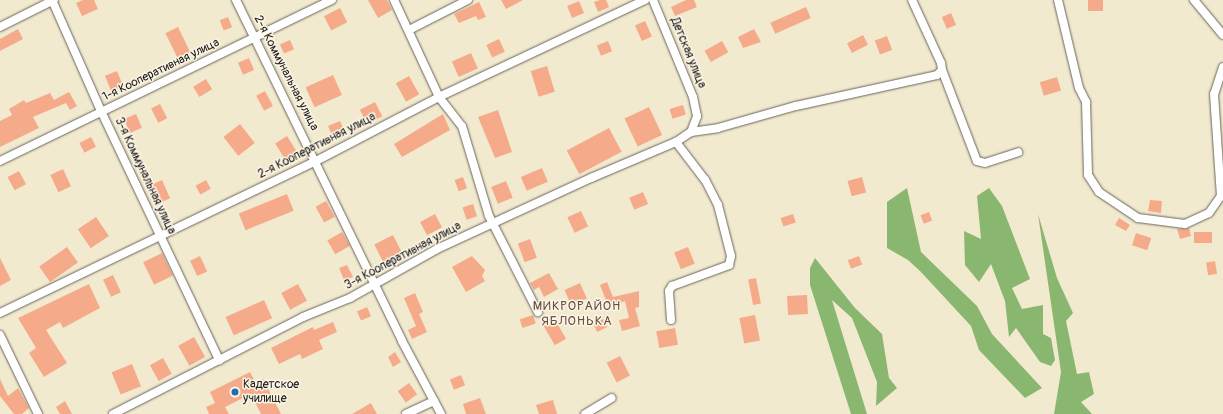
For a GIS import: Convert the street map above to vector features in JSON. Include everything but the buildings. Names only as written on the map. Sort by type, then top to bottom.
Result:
[{"type":"street","points":[[0,27],[53,0]]},
{"type":"street","name":"3-я Коммунальная улица","points":[[53,0],[101,112],[219,360]]},
{"type":"street","name":"2-я Коммунальная улица","points":[[236,0],[441,414]]},
{"type":"street","name":"1-я Кооперативная улица","points":[[0,161],[332,0]]},
{"type":"street","points":[[394,0],[439,97],[464,132],[470,159],[493,223],[538,312]]},
{"type":"street","points":[[409,30],[468,0]]},
{"type":"street","name":"2-я Кооперативная улица","points":[[0,313],[316,161],[439,97],[645,0]]},
{"type":"street","name":"Детская улица","points":[[653,0],[693,97],[697,116],[691,132]]},
{"type":"street","points":[[912,0],[941,66],[977,161],[985,163],[1018,152]]},
{"type":"street","points":[[1058,0],[1079,88],[1086,102],[1088,174],[1099,192],[1138,218],[1185,224],[1209,214],[1222,196],[1214,94],[1223,66]]},
{"type":"street","points":[[1194,0],[1223,35]]},
{"type":"street","points":[[691,132],[718,128],[796,106],[924,79],[936,75],[941,66]]},
{"type":"street","name":"3-я Кооперативная улица","points":[[113,414],[303,317],[350,298],[437,248],[676,142],[691,132]]},
{"type":"street","points":[[671,320],[669,291],[672,286],[729,265],[731,256],[718,205],[706,180],[676,142]]},
{"type":"street","points":[[0,335],[38,414]]},
{"type":"street","points":[[585,414],[612,398]]},
{"type":"street","points":[[406,414],[434,401]]},
{"type":"green space","points":[[907,188],[921,252],[977,306],[992,334],[1042,388],[1025,398],[979,350],[971,326],[920,271],[908,260],[887,248],[887,202]]},
{"type":"green space","points":[[989,188],[1002,206],[1030,279],[1012,288],[1022,309],[1043,305],[1043,334],[1051,338],[1055,360],[1051,366],[1040,362],[1016,328],[1009,337],[1005,301],[991,264],[979,282],[965,265],[964,231],[981,239],[977,196]]},
{"type":"green space","points":[[1038,214],[1057,278],[1073,313],[1066,321],[1077,374],[1089,372],[1094,394],[1081,402],[1092,414],[1054,414],[1061,372]]},
{"type":"green space","points":[[815,258],[855,308],[882,334],[889,378],[897,388],[876,406],[877,382],[852,318],[832,300],[867,414],[851,414],[810,285],[810,268]]},
{"type":"place","name":"Кадетское училище","points":[[235,392]]},
{"type":"district","name":"МИКРОРАЙОН ЯБЛОНЬКА","points":[[577,314]]}]
